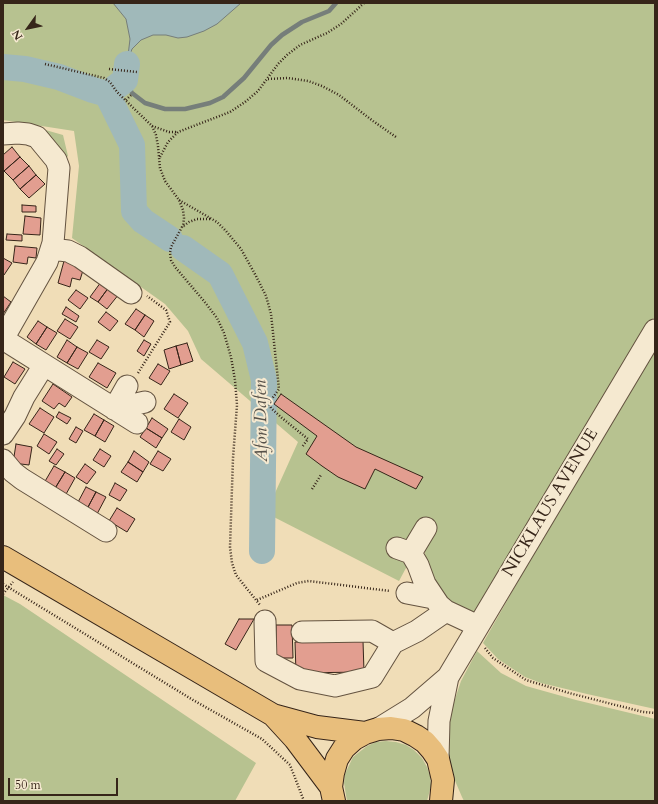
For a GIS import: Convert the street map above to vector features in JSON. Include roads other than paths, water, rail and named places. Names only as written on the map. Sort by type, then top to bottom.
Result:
[{"type":"main road","points":[[3,557],[273,715],[317,727],[371,731],[391,728],[404,730],[416,736],[428,746],[438,760],[441,770],[442,791],[457,801]]},
{"type":"main road","points":[[273,715],[295,739],[333,794]]},
{"type":"main road","points":[[333,794],[332,773],[344,748],[354,739],[371,731]]},
{"type":"street","points":[[3,134],[28,134],[37,137],[56,160],[59,168],[53,238],[47,262],[3,339],[137,423]]},
{"type":"street","points":[[51,248],[68,251],[80,257],[131,293]]},
{"type":"street","name":"NICKLAUS AVENUE","points":[[371,731],[412,708],[448,677],[655,330]]},
{"type":"street","points":[[3,434],[16,416],[24,397],[44,365]]},
{"type":"street","points":[[114,409],[127,386]]},
{"type":"street","points":[[114,409],[145,402]]},
{"type":"street","points":[[3,461],[22,479],[106,531]]},
{"type":"street","points":[[426,528],[404,550],[440,604]]},
{"type":"street","points":[[407,593],[440,604],[476,630]]},
{"type":"street","points":[[265,621],[266,661],[300,679],[335,686],[372,677],[394,644],[418,631],[440,604]]},
{"type":"street","points":[[302,632],[372,631],[394,644]]},
{"type":"street","name":"NICKLAUS AVENUE","points":[[438,760],[439,721],[448,677]]},
{"type":"water","points":[[113,3],[241,3],[217,24],[204,31],[187,37],[178,38],[166,35],[153,35],[141,40],[132,49],[127,64],[130,39],[126,19]]},
{"type":"waterway","points":[[125,80],[132,93],[145,103],[165,109],[185,109],[210,103],[223,97],[244,78],[271,45],[282,35],[302,22],[329,11],[336,3]]},
{"type":"waterway","name":"Afon Dafen","points":[[127,64],[125,80],[107,94],[132,145],[134,211],[143,221],[170,239]]},
{"type":"waterway","name":"Afon Dafen","points":[[3,67],[25,69],[59,77],[107,94]]},
{"type":"waterway","name":"Afon Dafen","points":[[183,248],[220,274],[255,343],[264,380],[262,551]]}]
